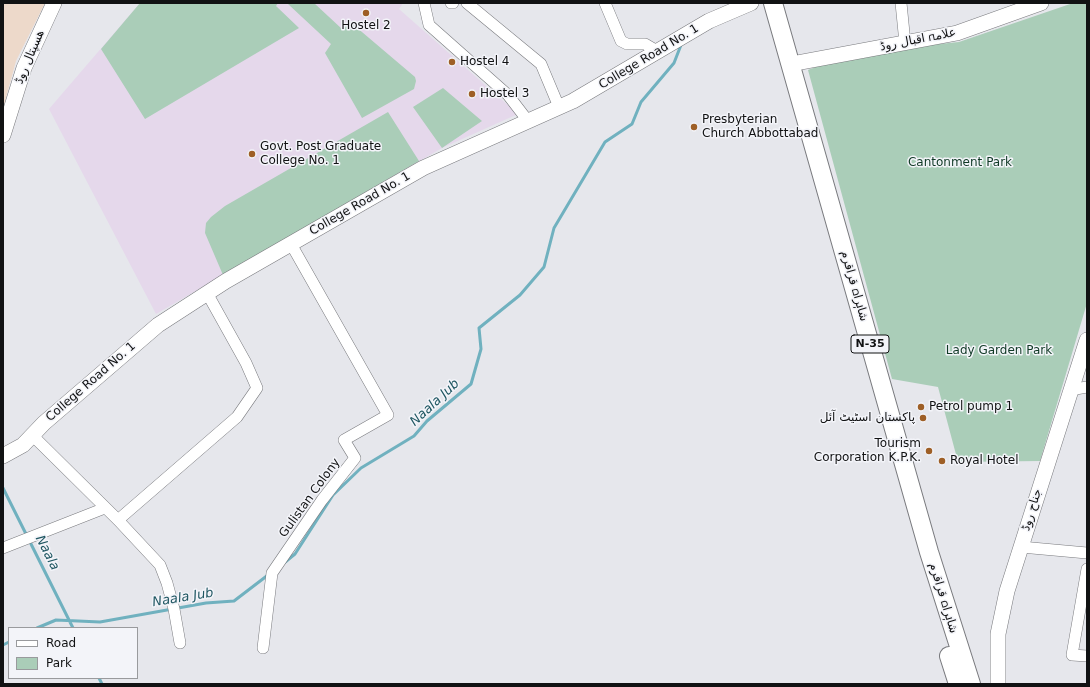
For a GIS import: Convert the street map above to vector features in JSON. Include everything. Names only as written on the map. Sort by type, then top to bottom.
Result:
[{"type":"highway","name":"شاہراہ قراقرم","points":[[774,5],[929,552],[971,684]]},
{"type":"highway","name":"شاہراہ قراقرم","points":[[774,5],[918,555],[958,684]]},
{"type":"main road","name":"ھسپتال روڈ","points":[[3,136],[24,68],[54,3]]},
{"type":"main road","name":"College Road No. 1","points":[[3,456],[23,446],[44,423],[158,325],[207,293],[423,168],[559,107],[600,86],[709,21],[751,3]]},
{"type":"main road","name":"علامہ اقبال روڈ","points":[[791,64],[957,33],[1040,3]]},
{"type":"main road","name":"جناح روڈ","points":[[998,684],[998,634],[1007,590],[1087,340]]},
{"type":"street","points":[[424,3],[429,25],[508,95],[528,122]]},
{"type":"street","points":[[466,3],[540,64],[559,107]]},
{"type":"street","points":[[605,3],[621,40],[628,44],[645,44],[657,51]]},
{"type":"street","points":[[902,3],[905,43]]},
{"type":"street","name":"Gulistan Colony","points":[[263,648],[275,568],[322,500],[355,458],[344,440],[388,415],[291,244]]},
{"type":"street","points":[[118,520],[237,417],[257,388],[246,363],[207,293]]},
{"type":"street","points":[[1070,390],[1087,387]]},
{"type":"street","points":[[32,435],[118,520],[160,565],[167,583],[174,609],[180,643]]},
{"type":"street","points":[[3,548],[105,508]]},
{"type":"street","points":[[1021,546],[1087,553]]},
{"type":"street","points":[[1087,569],[1072,654],[1087,656]]},
{"type":"shaded area","points":[[3,3],[45,3],[16,61],[3,109]]},
{"type":"shaded area","name":"Govt. Post Graduate College No. 1","points":[[140,3],[403,3],[399,9],[518,114],[442,148],[156,314],[49,109]]},
{"type":"green space","points":[[140,3],[278,3],[276,6],[299,28],[145,119],[101,49]]},
{"type":"green space","points":[[314,3],[342,29],[349,21],[415,77],[416,81],[414,89],[362,118],[325,53],[331,44],[288,4]]},
{"type":"green space","name":"Cantonment Park","points":[[1073,3],[1087,3],[1087,303],[1040,461],[958,462],[938,387],[892,379],[808,70],[850,53],[959,42]]},
{"type":"green space","points":[[443,88],[482,121],[442,148],[413,107]]},
{"type":"green space","points":[[388,112],[419,161],[223,275],[205,233],[206,223],[211,217],[225,206]]},
{"type":"waterway","name":"Naala Jub","points":[[284,563],[295,554],[333,495],[361,468],[414,436],[427,421],[471,384],[481,349],[479,328],[520,295],[544,267],[554,228],[605,142],[632,124],[641,102],[674,63],[681,45]]},
{"type":"waterway","name":"Naala","points":[[3,488],[72,627]]},
{"type":"waterway","name":"Naala Jub","points":[[39,627],[56,620],[100,622],[206,603],[234,601],[268,575]]},
{"type":"waterway","name":"Naala Jub","points":[[3,645],[8,642]]},
{"type":"waterway","name":"Naala","points":[[100,679],[102,684]]},
{"type":"place","name":"Hostel 2","points":[[366,13]]},
{"type":"place","name":"Hostel 4","points":[[452,62]]},
{"type":"place","name":"Hostel 3","points":[[472,94]]},
{"type":"place","name":"Presbyterian Church Abbottabad","points":[[694,127]]},
{"type":"place","name":"Govt. Post Graduate College No. 1","points":[[252,154]]},
{"type":"place","name":"Petrol pump 1","points":[[921,407]]},
{"type":"place","name":"پاکستان اسٹیٹ آئل","points":[[923,418]]},
{"type":"place","name":"Tourism Corporation K.P.K.","points":[[929,451]]},
{"type":"place","name":"Royal Hotel","points":[[942,461]]},
{"type":"park label","name":"Lady Garden Park","points":[[999,351]]}]
